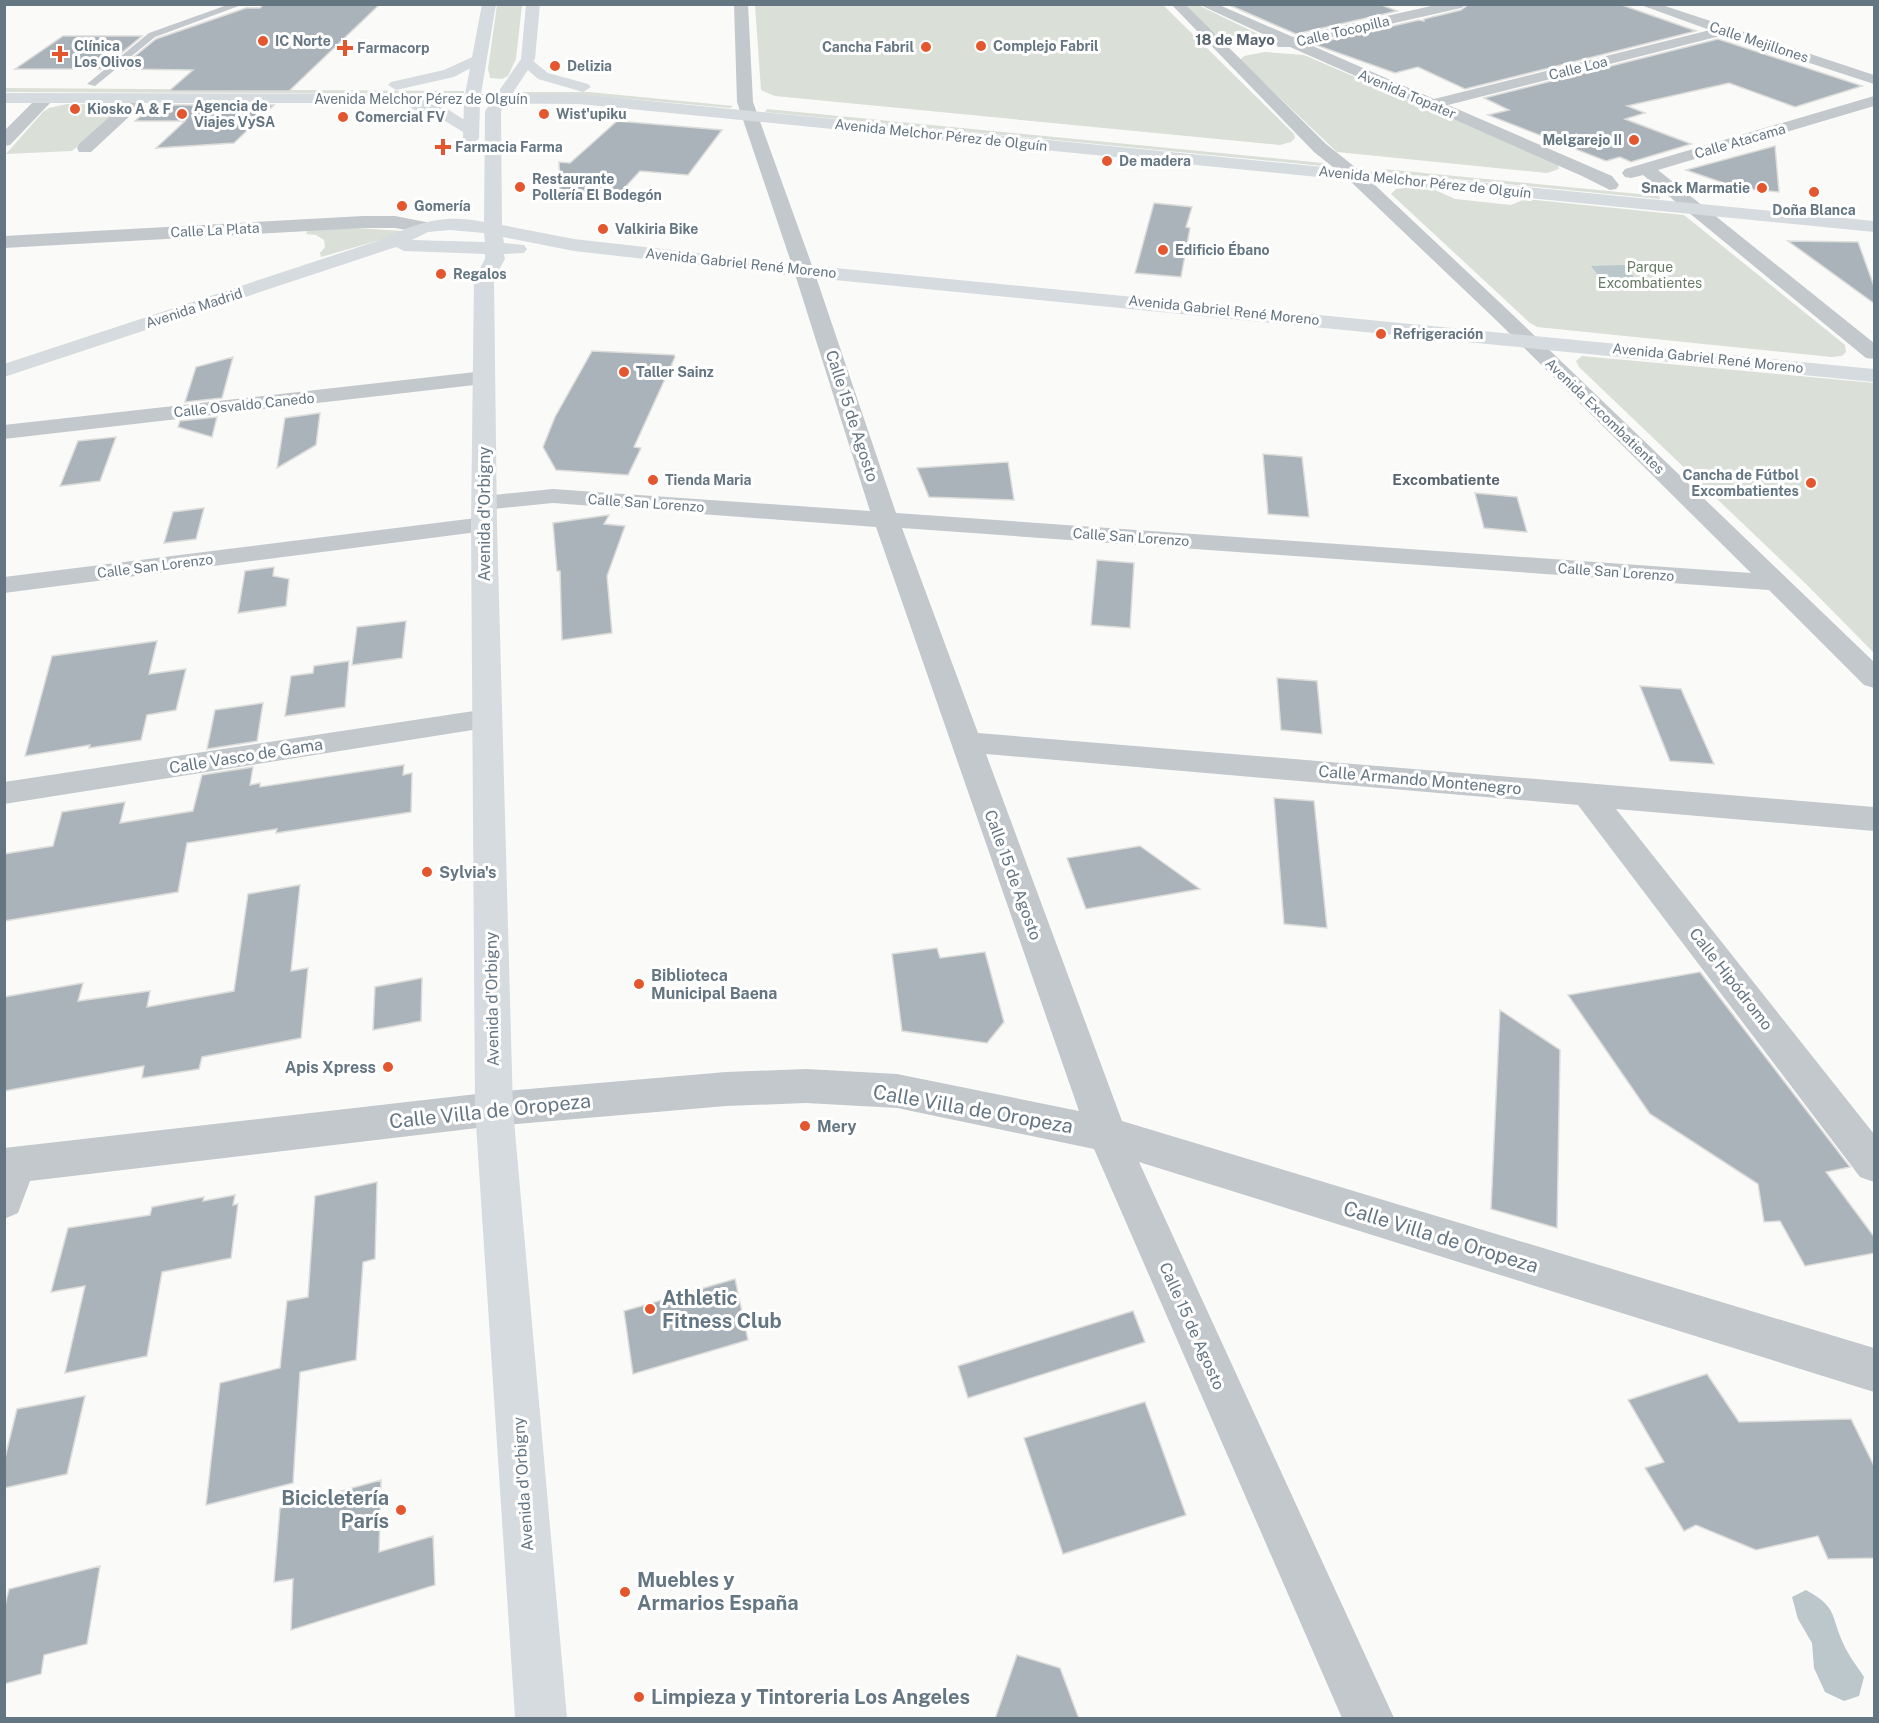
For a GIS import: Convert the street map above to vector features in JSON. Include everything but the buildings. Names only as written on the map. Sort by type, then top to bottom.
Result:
[{"type":"main road","points":[[471,154],[473,93],[489,4]]},
{"type":"main road","name":"Avenida d'Orbigny","points":[[533,4],[527,63],[492,111],[495,259],[484,279],[484,514],[494,1109],[541,1719]]},
{"type":"main road","points":[[391,85],[449,74],[479,58]]},
{"type":"main road","points":[[527,63],[543,76],[581,93]]},
{"type":"main road","name":"Avenida Melchor Pérez de Olguín","points":[[4,84],[97,81],[391,85],[473,93],[500,99],[581,93]]},
{"type":"main road","name":"Avenida Melchor Pérez de Olguín","points":[[4,98],[369,100],[473,93],[511,86],[747,109],[1608,182],[1675,192],[1875,212]]},
{"type":"main road","points":[[492,122],[522,108],[581,93]]},
{"type":"main road","points":[[369,100],[396,102],[443,113],[471,132]]},
{"type":"main road","name":"Avenida Melchor Pérez de Olguín","points":[[747,109],[1354,175],[1875,228]]},
{"type":"main road","name":"Avenida d'Orbigny","points":[[471,217],[473,261],[484,279]]},
{"type":"main road","name":"Avenida Gabriel René Moreno","points":[[471,217],[493,228],[574,245],[804,271],[1527,339],[1875,375]]},
{"type":"main road","name":"Avenida Madrid","points":[[4,371],[384,245],[424,227],[450,224],[471,217]]},
{"type":"main road","name":"Avenida Madrid","points":[[384,245],[472,248]]},
{"type":"main road","name":"Avenida Gabriel René Moreno","points":[[472,248],[574,245]]},
{"type":"street","name":"Calle 15 de Agosto","points":[[741,4],[747,109],[804,271],[886,520],[1107,1134],[1368,1719]]},
{"type":"street","points":[[1177,4],[1332,159]]},
{"type":"street","name":"Avenida Topater","points":[[1204,4],[1288,43],[1608,182]]},
{"type":"street","points":[[1403,4],[1424,12]]},
{"type":"street","name":"Calle Tocopilla","points":[[1268,47],[1461,4]]},
{"type":"street","name":"Calle Mejillones","points":[[1644,4],[1875,80]]},
{"type":"street","name":"Calle Loa","points":[[1432,104],[1724,31]]},
{"type":"street","points":[[1225,52],[1249,51]]},
{"type":"street","points":[[6,131],[41,98]]},
{"type":"street","points":[[85,148],[139,99]]},
{"type":"street","name":"Calle Atacama","points":[[1608,182],[1875,101]]},
{"type":"street","name":"Avenida Excombatientes","points":[[1332,159],[1354,175],[1527,339],[1875,678]]},
{"type":"street","points":[[1646,169],[1875,353]]},
{"type":"street","name":"Calle La Plata","points":[[4,242],[363,222],[395,222],[424,227]]},
{"type":"street","name":"Calle Osvaldo Canedo","points":[[4,432],[484,378]]},
{"type":"street","name":"Calle San Lorenzo","points":[[4,585],[484,514],[553,496],[1778,583]]},
{"type":"street","name":"Calle Vasco de Gama","points":[[4,793],[487,719]]},
{"type":"street","name":"Calle Armando Montenegro","points":[[965,741],[1875,819]]},
{"type":"street","name":"Calle Hipódromo","points":[[1587,794],[1875,1164]]},
{"type":"street","name":"Calle Villa de Oropeza","points":[[8,1177],[494,1109],[726,1089],[806,1086],[897,1091],[1107,1134],[1875,1370]]},
{"type":"lane","points":[[97,81],[152,35],[240,4]]},
{"type":"green space","points":[[497,5],[522,5],[516,59],[508,76],[502,79],[490,78],[488,69]]},
{"type":"green space","name":"Complejo Fabril","points":[[755,5],[1163,5],[1294,134],[1295,138],[1291,142],[1280,145],[775,96],[761,90]]},
{"type":"green space","points":[[1186,5],[1198,5],[1258,34],[1263,38],[1262,41],[1251,46],[1240,47],[1230,43],[1210,29]]},
{"type":"green space","points":[[1265,52],[1304,55],[1548,160],[1558,165],[1559,169],[1547,173],[1337,152],[1240,60],[1244,56]]},
{"type":"green space","points":[[5,88],[464,91],[464,94],[5,92]]},
{"type":"green space","points":[[518,92],[589,92],[733,106],[730,108],[586,95],[515,94]]},
{"type":"green space","points":[[67,104],[126,105],[72,151],[6,154],[43,112],[49,108]]},
{"type":"green space","points":[[767,109],[1323,163],[1323,166],[765,112]]},
{"type":"green space","points":[[1384,169],[1659,196],[1660,199],[1384,172]]},
{"type":"green space","name":"Parque Excombatientes","points":[[1396,189],[1435,190],[1455,199],[1511,205],[1525,199],[1684,215],[1845,345],[1846,352],[1842,356],[1831,357],[1537,327],[1391,194]]},
{"type":"green space","points":[[357,228],[402,231],[397,235],[321,257],[320,253],[325,247],[324,240],[316,235],[306,234],[308,230]]},
{"type":"green space","points":[[1582,356],[1874,383],[1874,653],[1805,583],[1579,367],[1576,361]]},
{"type":"shaded area","points":[[1624,265],[1637,281],[1603,282],[1591,266]]},
{"type":"shaded area","points":[[1806,1590],[1816,1596],[1832,1612],[1845,1647],[1864,1677],[1859,1696],[1844,1701],[1825,1692],[1814,1668],[1812,1643],[1798,1619],[1792,1597]]},
{"type":"place","name":"IC Norte","points":[[263,41]]},
{"type":"place","name":"Complejo Fabril","points":[[981,46]]},
{"type":"place","name":"Cancha Fabril","points":[[926,47]]},
{"type":"place","name":"Farmacorp","points":[[345,48]]},
{"type":"place","name":"Clínica Los Olivos","points":[[60,54]]},
{"type":"place","name":"Delizia","points":[[555,66]]},
{"type":"place","name":"Kiosko A & F","points":[[75,109]]},
{"type":"place","name":"Agencia de Viajes VySA","points":[[182,114]]},
{"type":"place","name":"Wist'upiku","points":[[544,114]]},
{"type":"place","name":"Comercial FV","points":[[343,117]]},
{"type":"place","name":"Melgarejo II","points":[[1634,140]]},
{"type":"place","name":"Farmacia Farma","points":[[443,147]]},
{"type":"place","name":"De madera","points":[[1107,161]]},
{"type":"place","name":"Restaurante Pollería El Bodegón","points":[[520,187]]},
{"type":"place","name":"Snack Marmatie","points":[[1762,188]]},
{"type":"place","name":"Doña Blanca","points":[[1814,192]]},
{"type":"place","name":"Gomería","points":[[402,206]]},
{"type":"place","name":"Valkiria Bike","points":[[603,229]]},
{"type":"place","name":"Edificio Ébano","points":[[1163,250]]},
{"type":"place","name":"Regalos","points":[[441,274]]},
{"type":"place","name":"Refrigeración","points":[[1381,334]]},
{"type":"place","name":"Taller Sainz","points":[[624,372]]},
{"type":"place","name":"Tienda Maria","points":[[653,480]]},
{"type":"place","name":"Cancha de Fútbol Excombatientes","points":[[1811,483]]},
{"type":"place","name":"Sylvia's","points":[[427,872]]},
{"type":"place","name":"Biblioteca Municipal Baena","points":[[639,984]]},
{"type":"place","name":"Apis Xpress","points":[[388,1067]]},
{"type":"place","name":"Mery","points":[[805,1126]]},
{"type":"place","name":"Athletic Fitness Club","points":[[650,1309]]},
{"type":"place","name":"Bicicletería París","points":[[401,1510]]},
{"type":"place","name":"Muebles y Armarios España","points":[[625,1592]]},
{"type":"place","name":"Limpieza y Tintoreria Los Angeles","points":[[639,1697]]},
{"type":"district","name":"18 de Mayo","points":[[1235,39]]},
{"type":"district","name":"Excombatiente","points":[[1446,479]]}]
